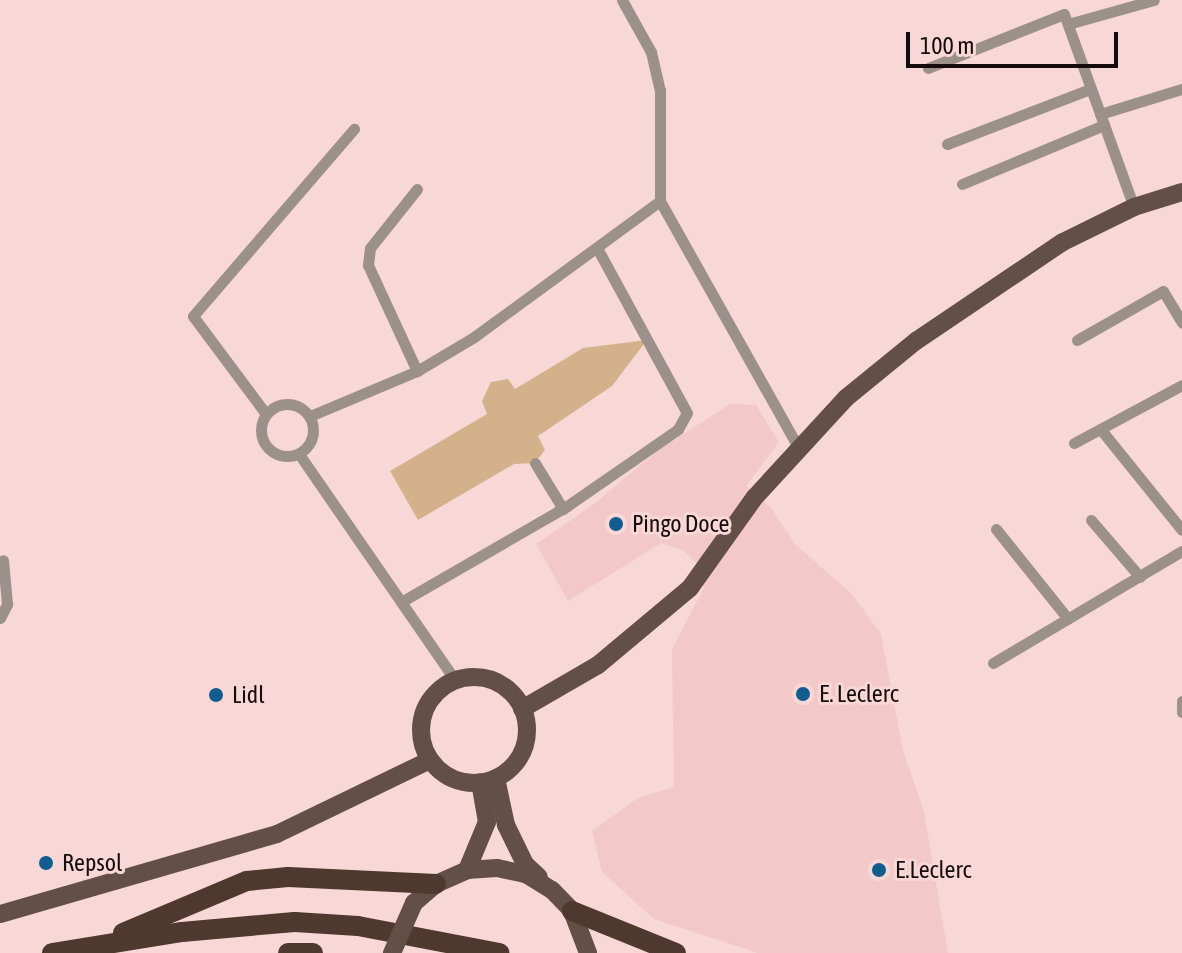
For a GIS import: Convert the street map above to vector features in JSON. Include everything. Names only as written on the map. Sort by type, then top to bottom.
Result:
[{"type":"highway","points":[[92,945],[247,881],[288,877],[436,884]]},
{"type":"highway","points":[[572,911],[676,953]]},
{"type":"highway","points":[[52,953],[92,945],[295,922],[358,926],[499,953]]},
{"type":"highway","points":[[288,953],[313,953]]},
{"type":"main road","points":[[522,709],[598,665],[690,588],[755,497],[846,398],[916,341],[1063,242],[1134,207],[1182,192]]},
{"type":"main road","points":[[490,678],[507,687],[522,709],[527,736],[522,753],[488,781],[448,777],[430,760],[421,720],[427,703],[454,679],[490,678]]},
{"type":"main road","points":[[0,914],[277,834],[430,760]]},
{"type":"main road","points":[[467,870],[487,822],[488,781]]},
{"type":"main road","points":[[488,781],[525,864],[572,911],[587,946]]},
{"type":"main road","points":[[392,953],[414,903],[436,884],[467,870],[497,868],[526,874],[552,890]]},
{"type":"street","points":[[622,0],[651,52],[660,90],[660,201],[799,449]]},
{"type":"street","points":[[1068,24],[1154,0]]},
{"type":"street","points":[[928,68],[1064,14],[1134,207]]},
{"type":"street","points":[[947,144],[1090,89]]},
{"type":"street","points":[[962,184],[1102,120],[1182,89]]},
{"type":"street","points":[[266,414],[193,316],[354,129]]},
{"type":"street","points":[[417,189],[370,248],[368,265],[417,371]]},
{"type":"street","points":[[310,416],[417,371],[474,337],[660,201]]},
{"type":"street","points":[[401,602],[563,509],[678,429],[687,413],[597,248]]},
{"type":"street","points":[[1077,340],[1163,291],[1182,323]]},
{"type":"street","points":[[1074,443],[1102,431],[1182,385]]},
{"type":"street","points":[[289,404],[310,416],[311,441],[299,454],[281,456],[266,447],[260,430],[266,414],[289,404]]},
{"type":"street","points":[[1102,431],[1182,530]]},
{"type":"street","points":[[299,454],[454,679]]},
{"type":"street","points":[[535,463],[563,509]]},
{"type":"street","points":[[1091,520],[1140,577]]},
{"type":"street","points":[[996,529],[1068,619]]},
{"type":"street","points":[[993,663],[1182,551]]},
{"type":"street","points":[[0,618],[7,604],[3,560]]},
{"type":"shaded area","points":[[647,340],[612,386],[538,436],[545,450],[535,463],[514,464],[418,520],[390,471],[487,414],[482,401],[491,382],[508,379],[515,389],[583,348]]},
{"type":"shaded area","points":[[730,404],[756,405],[779,442],[746,486],[770,507],[795,544],[852,594],[881,634],[903,751],[924,811],[948,953],[758,953],[654,919],[602,872],[592,831],[638,798],[674,787],[672,649],[704,588],[697,564],[683,550],[661,543],[568,601],[536,544],[590,507],[660,449]]},
{"type":"place","name":"Pingo Doce","points":[[616,524]]},
{"type":"place","name":"E. Leclerc","points":[[803,694]]},
{"type":"place","name":"Lidl","points":[[216,695]]},
{"type":"place","name":"Repsol","points":[[46,863]]},
{"type":"place","name":"E.Leclerc","points":[[879,870]]}]
